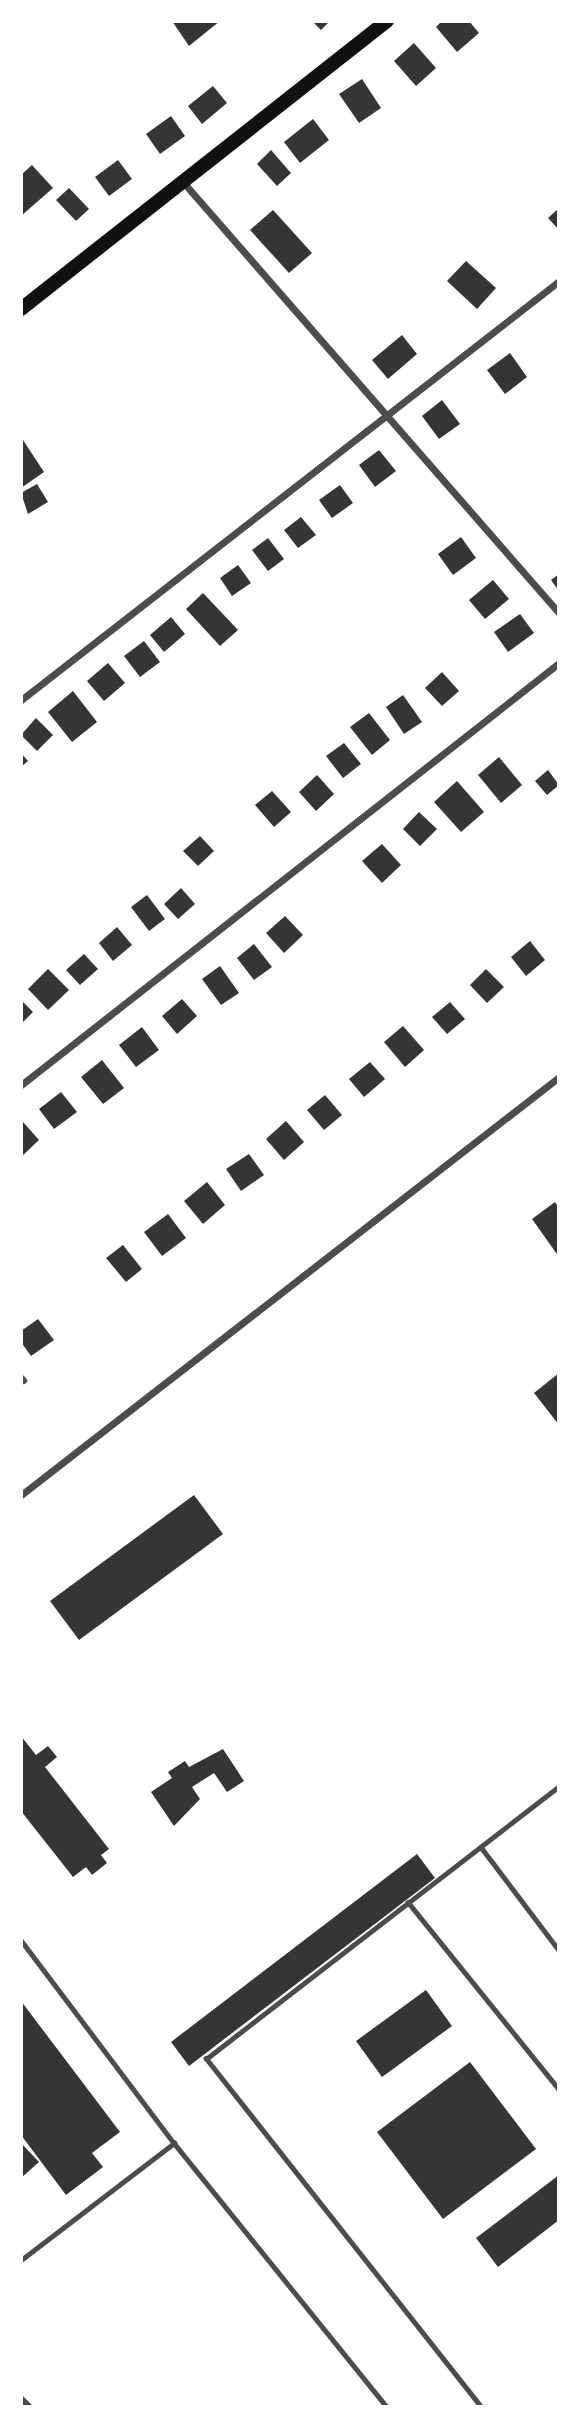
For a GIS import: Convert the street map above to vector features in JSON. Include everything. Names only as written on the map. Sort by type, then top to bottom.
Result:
[{"type":"main road","points":[[21,309],[387,21]]},
{"type":"street","points":[[183,182],[388,412],[559,613]]},
{"type":"street","points":[[21,701],[559,281]]},
{"type":"street","points":[[21,1085],[559,663]]},
{"type":"street","points":[[21,1495],[559,1077]]},
{"type":"street","points":[[21,2399],[29,2407]]},
{"type":"lane","points":[[481,2407],[206,2059],[559,1786]]},
{"type":"lane","points":[[481,1847],[559,1950]]},
{"type":"lane","points":[[408,1902],[559,2089]]},
{"type":"lane","points":[[21,1940],[174,2143],[387,2407]]},
{"type":"lane","points":[[21,2260],[174,2143]]},
{"type":"building","points":[[172,21],[220,21],[189,46]]},
{"type":"building","points":[[312,21],[330,21],[321,30]]},
{"type":"building","points":[[442,21],[469,21],[479,33],[457,52],[436,27]]},
{"type":"building","points":[[414,43],[436,68],[416,86],[394,61]]},
{"type":"building","points":[[362,79],[381,108],[359,123],[339,94]]},
{"type":"building","points":[[213,86],[227,103],[202,124],[188,106]]},
{"type":"building","points":[[171,116],[185,136],[160,154],[146,134]]},
{"type":"building","points":[[313,119],[329,140],[300,163],[284,142]]},
{"type":"building","points":[[271,150],[291,173],[277,186],[257,164]]},
{"type":"building","points":[[118,160],[132,179],[109,196],[95,177]]},
{"type":"building","points":[[32,165],[53,188],[21,216],[21,175]]},
{"type":"building","points":[[69,188],[89,209],[76,221],[56,200]]},
{"type":"building","points":[[559,208],[559,230],[548,218]]},
{"type":"building","points":[[273,210],[312,253],[289,273],[250,230]]},
{"type":"building","points":[[466,261],[496,288],[477,309],[447,281]]},
{"type":"building","points":[[402,335],[417,354],[388,379],[372,360]]},
{"type":"building","points":[[510,353],[527,377],[505,394],[487,370]]},
{"type":"building","points":[[442,400],[460,424],[439,439],[422,416]]},
{"type":"building","points":[[21,437],[44,472],[21,488]]},
{"type":"building","points":[[379,450],[396,471],[375,487],[359,465]]},
{"type":"building","points":[[37,484],[48,502],[28,514],[21,493]]},
{"type":"building","points":[[340,485],[353,503],[332,518],[319,500]]},
{"type":"building","points":[[301,517],[316,535],[298,548],[284,530]]},
{"type":"building","points":[[461,537],[476,558],[453,575],[438,554]]},
{"type":"building","points":[[268,538],[284,559],[268,571],[252,550]]},
{"type":"building","points":[[238,565],[251,583],[232,596],[220,578]]},
{"type":"building","points":[[559,574],[559,591],[551,580]]},
{"type":"building","points":[[493,580],[509,599],[485,619],[469,600]]},
{"type":"building","points":[[203,593],[238,630],[220,646],[186,609]]},
{"type":"building","points":[[520,614],[534,633],[508,652],[494,632]]},
{"type":"building","points":[[171,617],[185,634],[164,652],[150,635]]},
{"type":"building","points":[[144,641],[160,662],[140,677],[124,656]]},
{"type":"building","points":[[108,663],[125,683],[104,701],[87,681]]},
{"type":"building","points":[[442,672],[459,691],[442,706],[425,688]]},
{"type":"building","points":[[73,691],[97,722],[72,742],[48,712]]},
{"type":"building","points":[[403,695],[422,722],[404,734],[386,707]]},
{"type":"building","points":[[369,713],[390,740],[372,755],[350,727]]},
{"type":"building","points":[[36,718],[53,735],[37,751],[21,735]]},
{"type":"building","points":[[344,743],[361,764],[343,778],[326,756]]},
{"type":"building","points":[[21,753],[28,761],[21,767]]},
{"type":"building","points":[[499,757],[522,785],[501,803],[478,775]]},
{"type":"building","points":[[548,770],[559,785],[547,795],[535,781]]},
{"type":"building","points":[[317,775],[334,794],[316,811],[299,792]]},
{"type":"building","points":[[457,781],[484,812],[461,832],[434,802]]},
{"type":"building","points":[[272,791],[291,812],[274,827],[255,805]]},
{"type":"building","points":[[419,812],[437,829],[420,846],[403,829]]},
{"type":"building","points":[[200,836],[214,851],[198,866],[183,851]]},
{"type":"building","points":[[382,844],[401,865],[382,883],[362,861]]},
{"type":"building","points":[[181,888],[195,904],[178,919],[164,904]]},
{"type":"building","points":[[147,895],[165,919],[149,931],[131,907]]},
{"type":"building","points":[[285,916],[303,935],[284,953],[266,933]]},
{"type":"building","points":[[117,927],[132,945],[113,961],[99,943]]},
{"type":"building","points":[[530,941],[545,960],[526,976],[511,957]]},
{"type":"building","points":[[254,944],[272,967],[254,980],[237,958]]},
{"type":"building","points":[[84,954],[98,969],[80,985],[66,970]]},
{"type":"building","points":[[220,966],[239,993],[221,1005],[202,979]]},
{"type":"building","points":[[48,969],[69,990],[48,1010],[28,989]]},
{"type":"building","points":[[486,969],[504,987],[487,1003],[470,985]]},
{"type":"building","points":[[182,999],[197,1016],[177,1034],[162,1016]]},
{"type":"building","points":[[21,1000],[33,1012],[21,1024]]},
{"type":"building","points":[[450,1002],[465,1019],[447,1034],[432,1017]]},
{"type":"building","points":[[403,1026],[424,1050],[405,1067],[384,1042]]},
{"type":"building","points":[[142,1027],[159,1050],[136,1067],[119,1045]]},
{"type":"building","points":[[102,1060],[124,1088],[103,1104],[81,1077]]},
{"type":"building","points":[[370,1062],[385,1079],[364,1097],[349,1079]]},
{"type":"building","points":[[61,1092],[77,1112],[54,1129],[39,1109]]},
{"type":"building","points":[[325,1095],[342,1115],[324,1130],[307,1110]]},
{"type":"building","points":[[286,1121],[304,1142],[284,1160],[266,1139]]},
{"type":"building","points":[[23,1122],[39,1140],[21,1157],[21,1124]]},
{"type":"building","points":[[249,1154],[264,1175],[241,1191],[226,1169]]},
{"type":"building","points":[[207,1182],[225,1205],[203,1224],[184,1201]]},
{"type":"building","points":[[555,1202],[559,1208],[559,1257],[532,1219]]},
{"type":"building","points":[[168,1214],[186,1238],[162,1256],[144,1232]]},
{"type":"building","points":[[123,1245],[142,1269],[126,1282],[106,1258]]},
{"type":"building","points":[[38,1319],[54,1340],[31,1356],[21,1342],[21,1331]]},
{"type":"building","points":[[559,1373],[559,1425],[534,1393]]},
{"type":"building","points":[[194,1495],[223,1534],[79,1640],[50,1601]]},
{"type":"building","points":[[21,1736],[36,1755],[48,1746],[57,1757],[45,1767],[109,1849],[101,1855],[107,1863],[92,1875],[86,1867],[73,1877],[21,1811]]},
{"type":"building","points":[[223,1749],[244,1781],[227,1792],[214,1773],[192,1787],[200,1799],[174,1826],[151,1792],[172,1778],[168,1772],[185,1761],[189,1767]]},
{"type":"building","points":[[417,1854],[435,1878],[189,2066],[171,2042]]},
{"type":"building","points":[[426,1990],[452,2026],[382,2077],[356,2041]]},
{"type":"building","points":[[21,2001],[120,2132],[92,2153],[103,2167],[66,2195],[21,2135]]},
{"type":"building","points":[[470,2062],[536,2149],[443,2219],[377,2132]]},
{"type":"building","points":[[21,2143],[39,2162],[21,2178]]},
{"type":"building","points":[[559,2175],[559,2220],[498,2267],[476,2238]]}]
